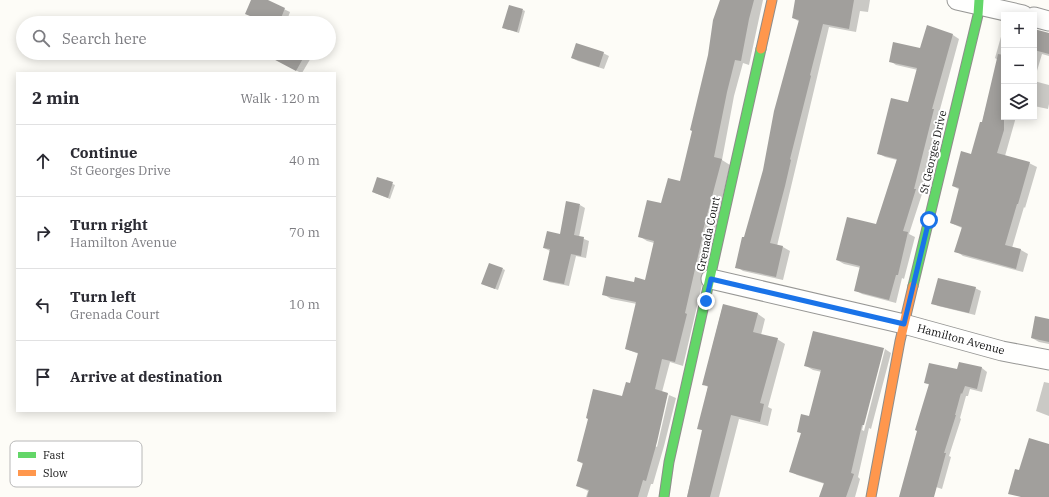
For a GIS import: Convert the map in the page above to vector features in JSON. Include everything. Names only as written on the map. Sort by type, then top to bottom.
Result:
[{"type":"street","name":"Grenada Court","points":[[664,497],[669,462],[772,0]]},
{"type":"street","points":[[957,0],[979,2],[1013,12]]},
{"type":"street","name":"St Georges Drive","points":[[871,497],[904,324],[978,15],[979,2]]},
{"type":"street","points":[[1037,18],[1049,21]]},
{"type":"street","name":"Hamilton Avenue","points":[[711,279],[904,324],[1002,351],[1049,360]]},
{"type":"building","points":[[251,0],[268,0],[285,8],[282,16],[250,16],[245,14]]},
{"type":"building","points":[[720,0],[754,0],[741,61],[735,60],[727,92],[714,157],[722,159],[702,234],[685,313],[687,314],[675,362],[662,359],[655,389],[668,393],[657,442],[646,481],[643,480],[638,497],[587,497],[589,490],[576,486],[583,463],[577,461],[588,419],[586,418],[593,389],[622,396],[626,382],[630,383],[638,353],[625,349],[636,302],[602,295],[606,276],[634,282],[635,277],[645,280],[654,241],[638,237],[647,200],[661,203],[668,178],[680,181],[692,131],[690,130],[708,55],[713,20]]},
{"type":"building","points":[[795,0],[854,0],[849,29],[823,24],[770,243],[783,246],[776,277],[735,268],[742,237],[744,237],[763,170],[774,111],[799,20],[792,18]]},
{"type":"building","points":[[509,5],[523,9],[517,32],[502,28]]},
{"type":"building","points":[[927,25],[953,34],[932,109],[934,109],[914,189],[916,189],[903,231],[908,232],[898,275],[896,275],[889,300],[854,291],[860,266],[836,260],[847,217],[876,224],[897,159],[877,154],[891,98],[908,102],[917,68],[889,62],[893,42],[920,48]]},
{"type":"building","points":[[1037,30],[1049,33],[1049,54],[1037,51]]},
{"type":"building","points":[[576,43],[604,52],[599,67],[571,58]]},
{"type":"building","points":[[998,54],[1001,54],[1001,120],[1004,120],[1004,130],[997,153],[1030,162],[1005,245],[1021,249],[1016,269],[954,252],[962,227],[950,223],[959,188],[952,186],[961,151],[971,154],[980,122],[982,122]]},
{"type":"building","points":[[275,60],[302,60],[296,71]]},
{"type":"building","points":[[377,177],[393,182],[388,198],[372,192]]},
{"type":"building","points":[[566,201],[580,204],[574,235],[584,237],[581,256],[571,254],[564,284],[543,280],[550,249],[543,248],[547,231],[560,234]]},
{"type":"building","points":[[489,263],[503,268],[495,289],[481,284]]},
{"type":"building","points":[[938,278],[976,287],[969,313],[931,304]]},
{"type":"building","points":[[723,304],[758,313],[753,332],[778,338],[760,403],[764,404],[760,422],[731,415],[710,497],[687,497],[702,430],[697,429],[708,386],[702,385]]},
{"type":"building","points":[[1035,316],[1049,319],[1049,342],[1031,338]]},
{"type":"building","points":[[813,331],[884,348],[864,425],[862,425],[851,473],[854,474],[846,497],[819,497],[824,483],[789,472],[801,433],[797,432],[801,414],[809,416],[821,370],[804,366]]},
{"type":"building","points":[[959,362],[982,367],[977,389],[965,386],[962,394],[961,393],[944,453],[946,453],[934,497],[899,497],[917,431],[915,430],[929,384],[924,383],[929,363],[957,369]]},
{"type":"building","points":[[1029,438],[1049,444],[1049,497],[1021,497],[1008,494],[1015,469],[1019,470]]},
{"type":"traffic: fast","points":[[913,286],[978,15],[979,0]]},
{"type":"traffic: fast","points":[[664,497],[669,462],[761,49]]},
{"type":"traffic: slow","points":[[761,49],[772,0]]},
{"type":"traffic: slow","points":[[871,497],[900,341],[913,286]]},
{"type":"route","points":[[706,301],[711,279],[904,324],[929,220]]}]
